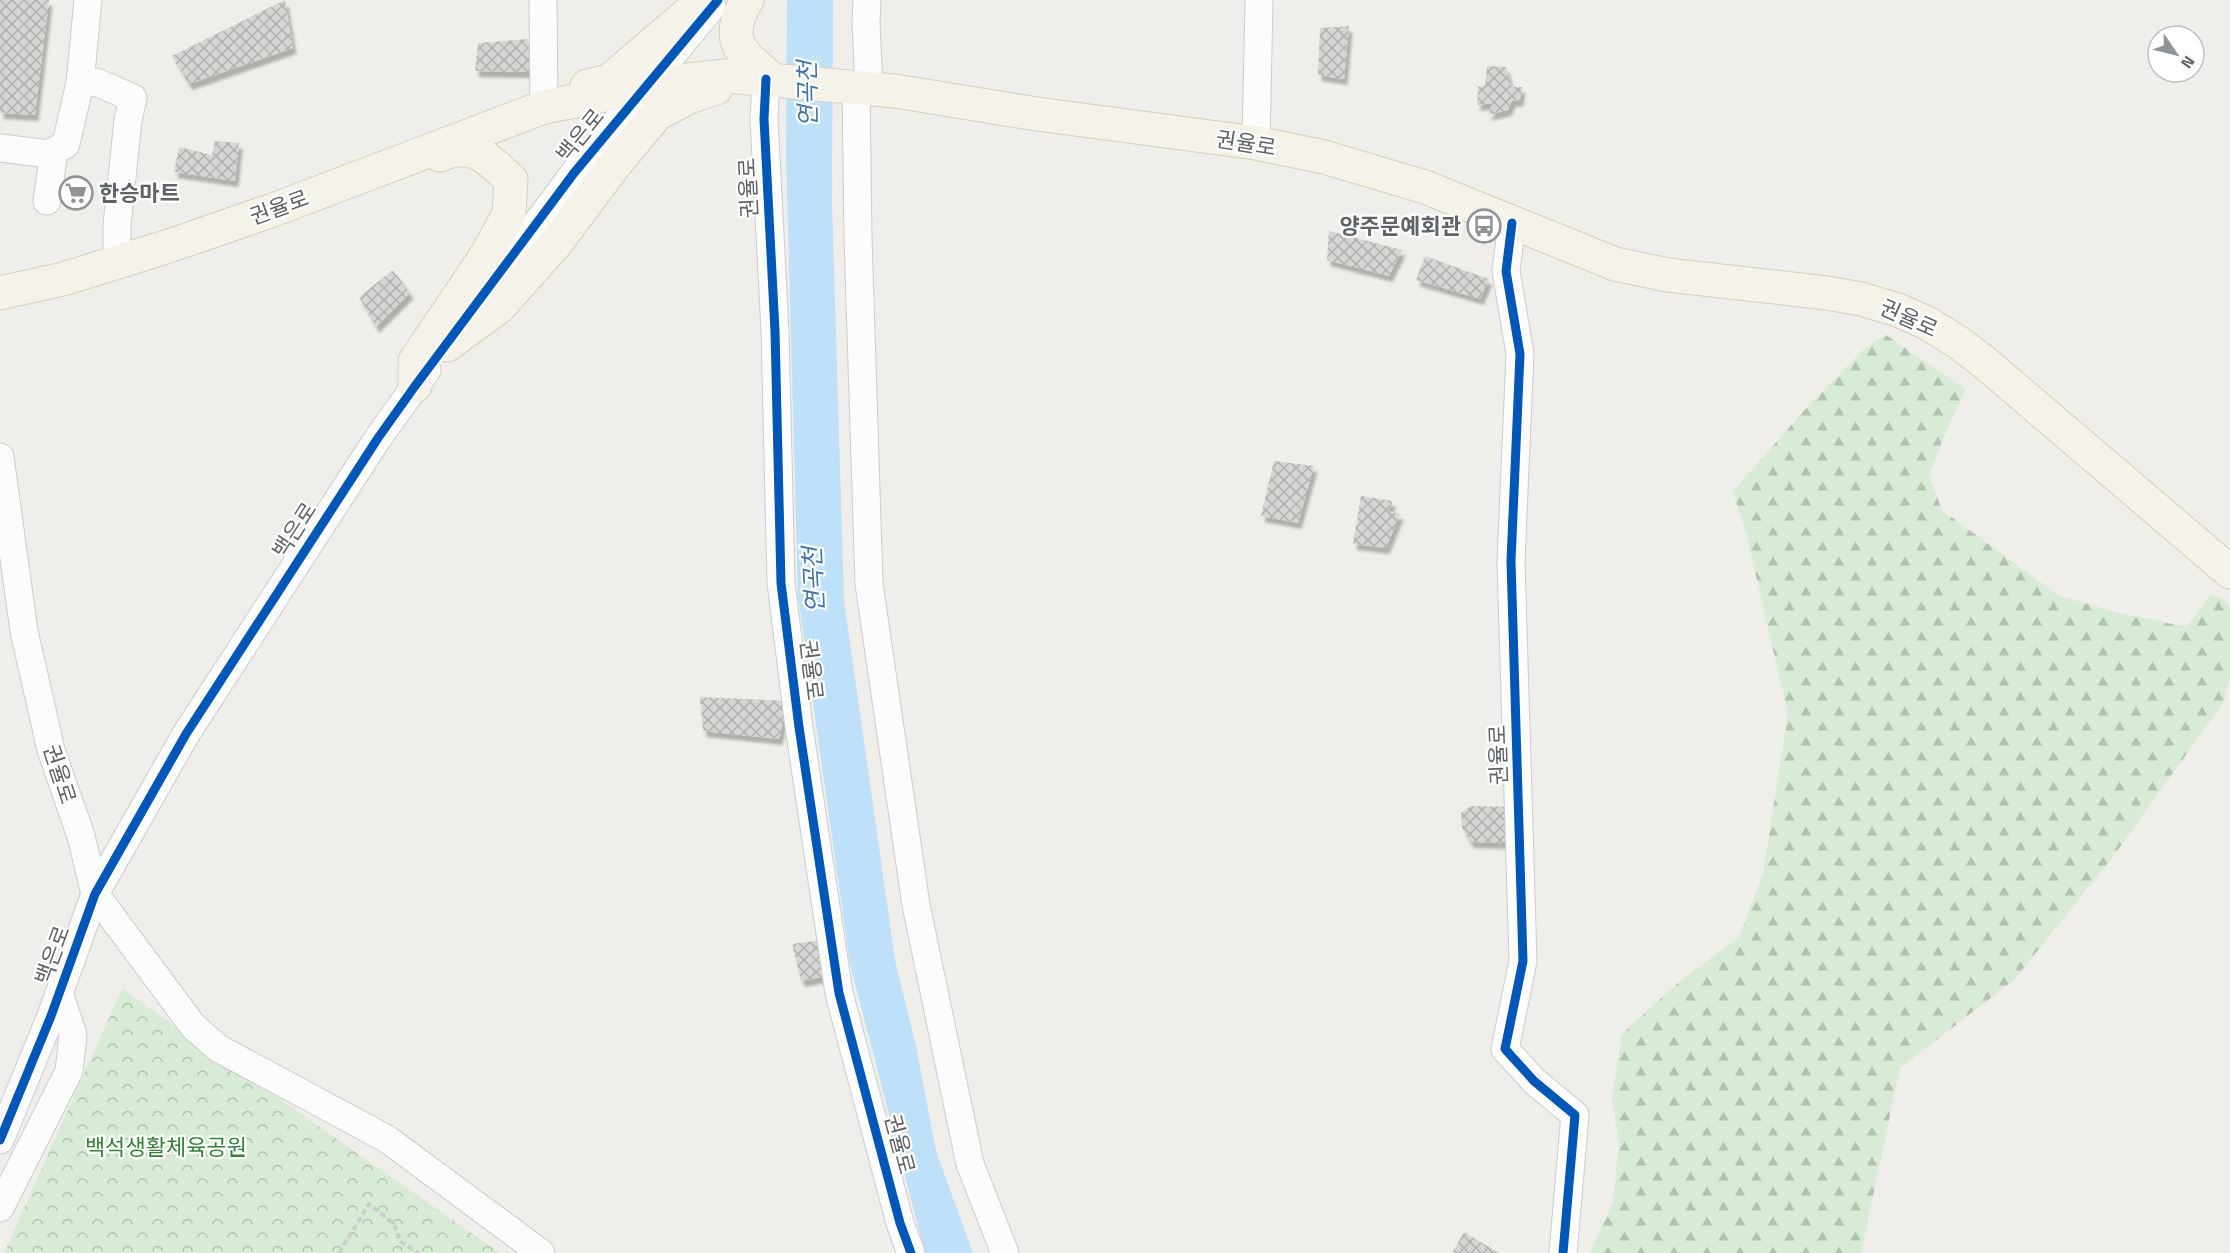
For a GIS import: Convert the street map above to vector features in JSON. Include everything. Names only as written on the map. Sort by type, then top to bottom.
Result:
[{"type":"main road","points":[[544,102],[609,81],[704,0]]},
{"type":"main road","points":[[447,345],[499,307],[557,242],[616,163],[657,114],[689,97],[765,79],[746,57],[736,40],[737,18],[747,0]]},
{"type":"main road","name":"권율로","points":[[0,293],[63,279],[117,263],[318,193],[423,153],[544,102],[670,82],[725,76],[862,88],[1256,143],[1366,168],[1425,187],[1593,257],[1626,267],[1668,275],[1861,298],[1898,310],[1929,324],[1984,362],[2230,572]]},
{"type":"main road","points":[[318,193],[413,167],[450,151],[470,149],[484,156],[511,180],[509,214],[486,256],[415,361],[415,386]]},
{"type":"street","points":[[0,148],[49,154],[66,144],[80,83],[88,0]]},
{"type":"street","points":[[543,0],[544,102]]},
{"type":"street","name":"백은로","points":[[0,1140],[59,993],[95,894],[186,734],[378,438],[415,386],[574,173],[718,0]]},
{"type":"street","points":[[867,0],[862,88],[858,249],[869,584],[916,905],[970,1164],[1005,1253]]},
{"type":"street","points":[[1256,143],[1259,0]]},
{"type":"street","name":"권율로","points":[[765,79],[764,119],[775,331],[781,583],[799,727],[839,993],[900,1222],[911,1253]]},
{"type":"street","points":[[80,83],[96,82],[134,98],[128,120],[117,225],[117,263]]},
{"type":"street","points":[[47,201],[54,151]]},
{"type":"street","name":"권율로","points":[[1512,224],[1506,271],[1520,354],[1511,561],[1523,961],[1504,1048],[1534,1081],[1575,1115],[1563,1253]]},
{"type":"street","name":"권율로","points":[[0,457],[24,631],[51,750],[81,836],[95,894],[193,1026],[218,1048],[387,1139],[541,1253]]},
{"type":"street","points":[[0,1208],[69,1071],[73,1035],[59,993]]},
{"type":"path","points":[[339,1253],[369,1203],[394,1224],[400,1241],[418,1253]]},
{"type":"green space","points":[[1886,335],[1966,389],[1929,475],[1942,510],[2058,595],[2115,612],[2187,627],[2211,594],[2228,602],[2230,609],[2230,677],[2223,703],[2115,854],[2014,980],[1900,1068],[1861,1253],[1590,1253],[1613,1201],[1619,1143],[1612,1098],[1622,1034],[1679,982],[1739,937],[1763,874],[1788,714],[1747,537],[1733,491],[1810,404],[1865,348]]},
{"type":"green space","name":"백석생활체육공원","points":[[122,989],[500,1253],[4,1253]]},
{"type":"water","name":"연곡천","points":[[787,0],[833,0],[832,202],[844,601],[895,960],[917,1051],[936,1151],[973,1253],[925,1253],[850,964],[798,597],[786,153]]},
{"type":"building","points":[[0,0],[49,0],[35,115],[0,113]]},
{"type":"building","points":[[285,0],[293,48],[189,84],[172,56]]},
{"type":"building","points":[[1349,26],[1344,79],[1318,75],[1320,28]]},
{"type":"building","points":[[528,39],[530,72],[475,71],[478,43]]},
{"type":"building","points":[[1487,66],[1506,67],[1511,87],[1522,87],[1520,100],[1512,101],[1508,110],[1488,115],[1493,103],[1477,105],[1478,87],[1485,85]]},
{"type":"building","points":[[215,141],[239,143],[235,181],[174,172],[179,147],[212,155]]},
{"type":"building","points":[[1329,231],[1402,250],[1389,276],[1327,260]]},
{"type":"building","points":[[1425,256],[1489,279],[1480,299],[1416,280]]},
{"type":"building","points":[[393,270],[410,293],[376,327],[359,297]]},
{"type":"building","points":[[1274,461],[1314,466],[1298,523],[1261,516]]},
{"type":"building","points":[[1361,496],[1393,501],[1388,511],[1400,514],[1386,548],[1353,544]]},
{"type":"building","points":[[700,697],[788,701],[779,739],[703,731]]},
{"type":"building","points":[[1471,806],[1512,807],[1516,843],[1470,842],[1462,827],[1461,813]]},
{"type":"building","points":[[823,940],[827,976],[801,981],[792,944]]},
{"type":"building","points":[[1464,1232],[1499,1253],[1452,1253]]},
{"type":"cycle path","points":[[0,1140],[51,1016],[95,894],[186,734],[378,438],[415,386],[574,173],[718,0]]},
{"type":"cycle path","points":[[766,79],[764,119],[775,331],[781,583],[799,727],[839,993],[900,1223],[911,1253]]},
{"type":"cycle path","points":[[1512,223],[1506,271],[1520,354],[1511,561],[1523,961],[1505,1049],[1534,1081],[1575,1115],[1563,1253]]},
{"type":"place","name":"한승마트","points":[[76,193]]},
{"type":"place","name":"양주문예회관","points":[[1484,226]]}]
